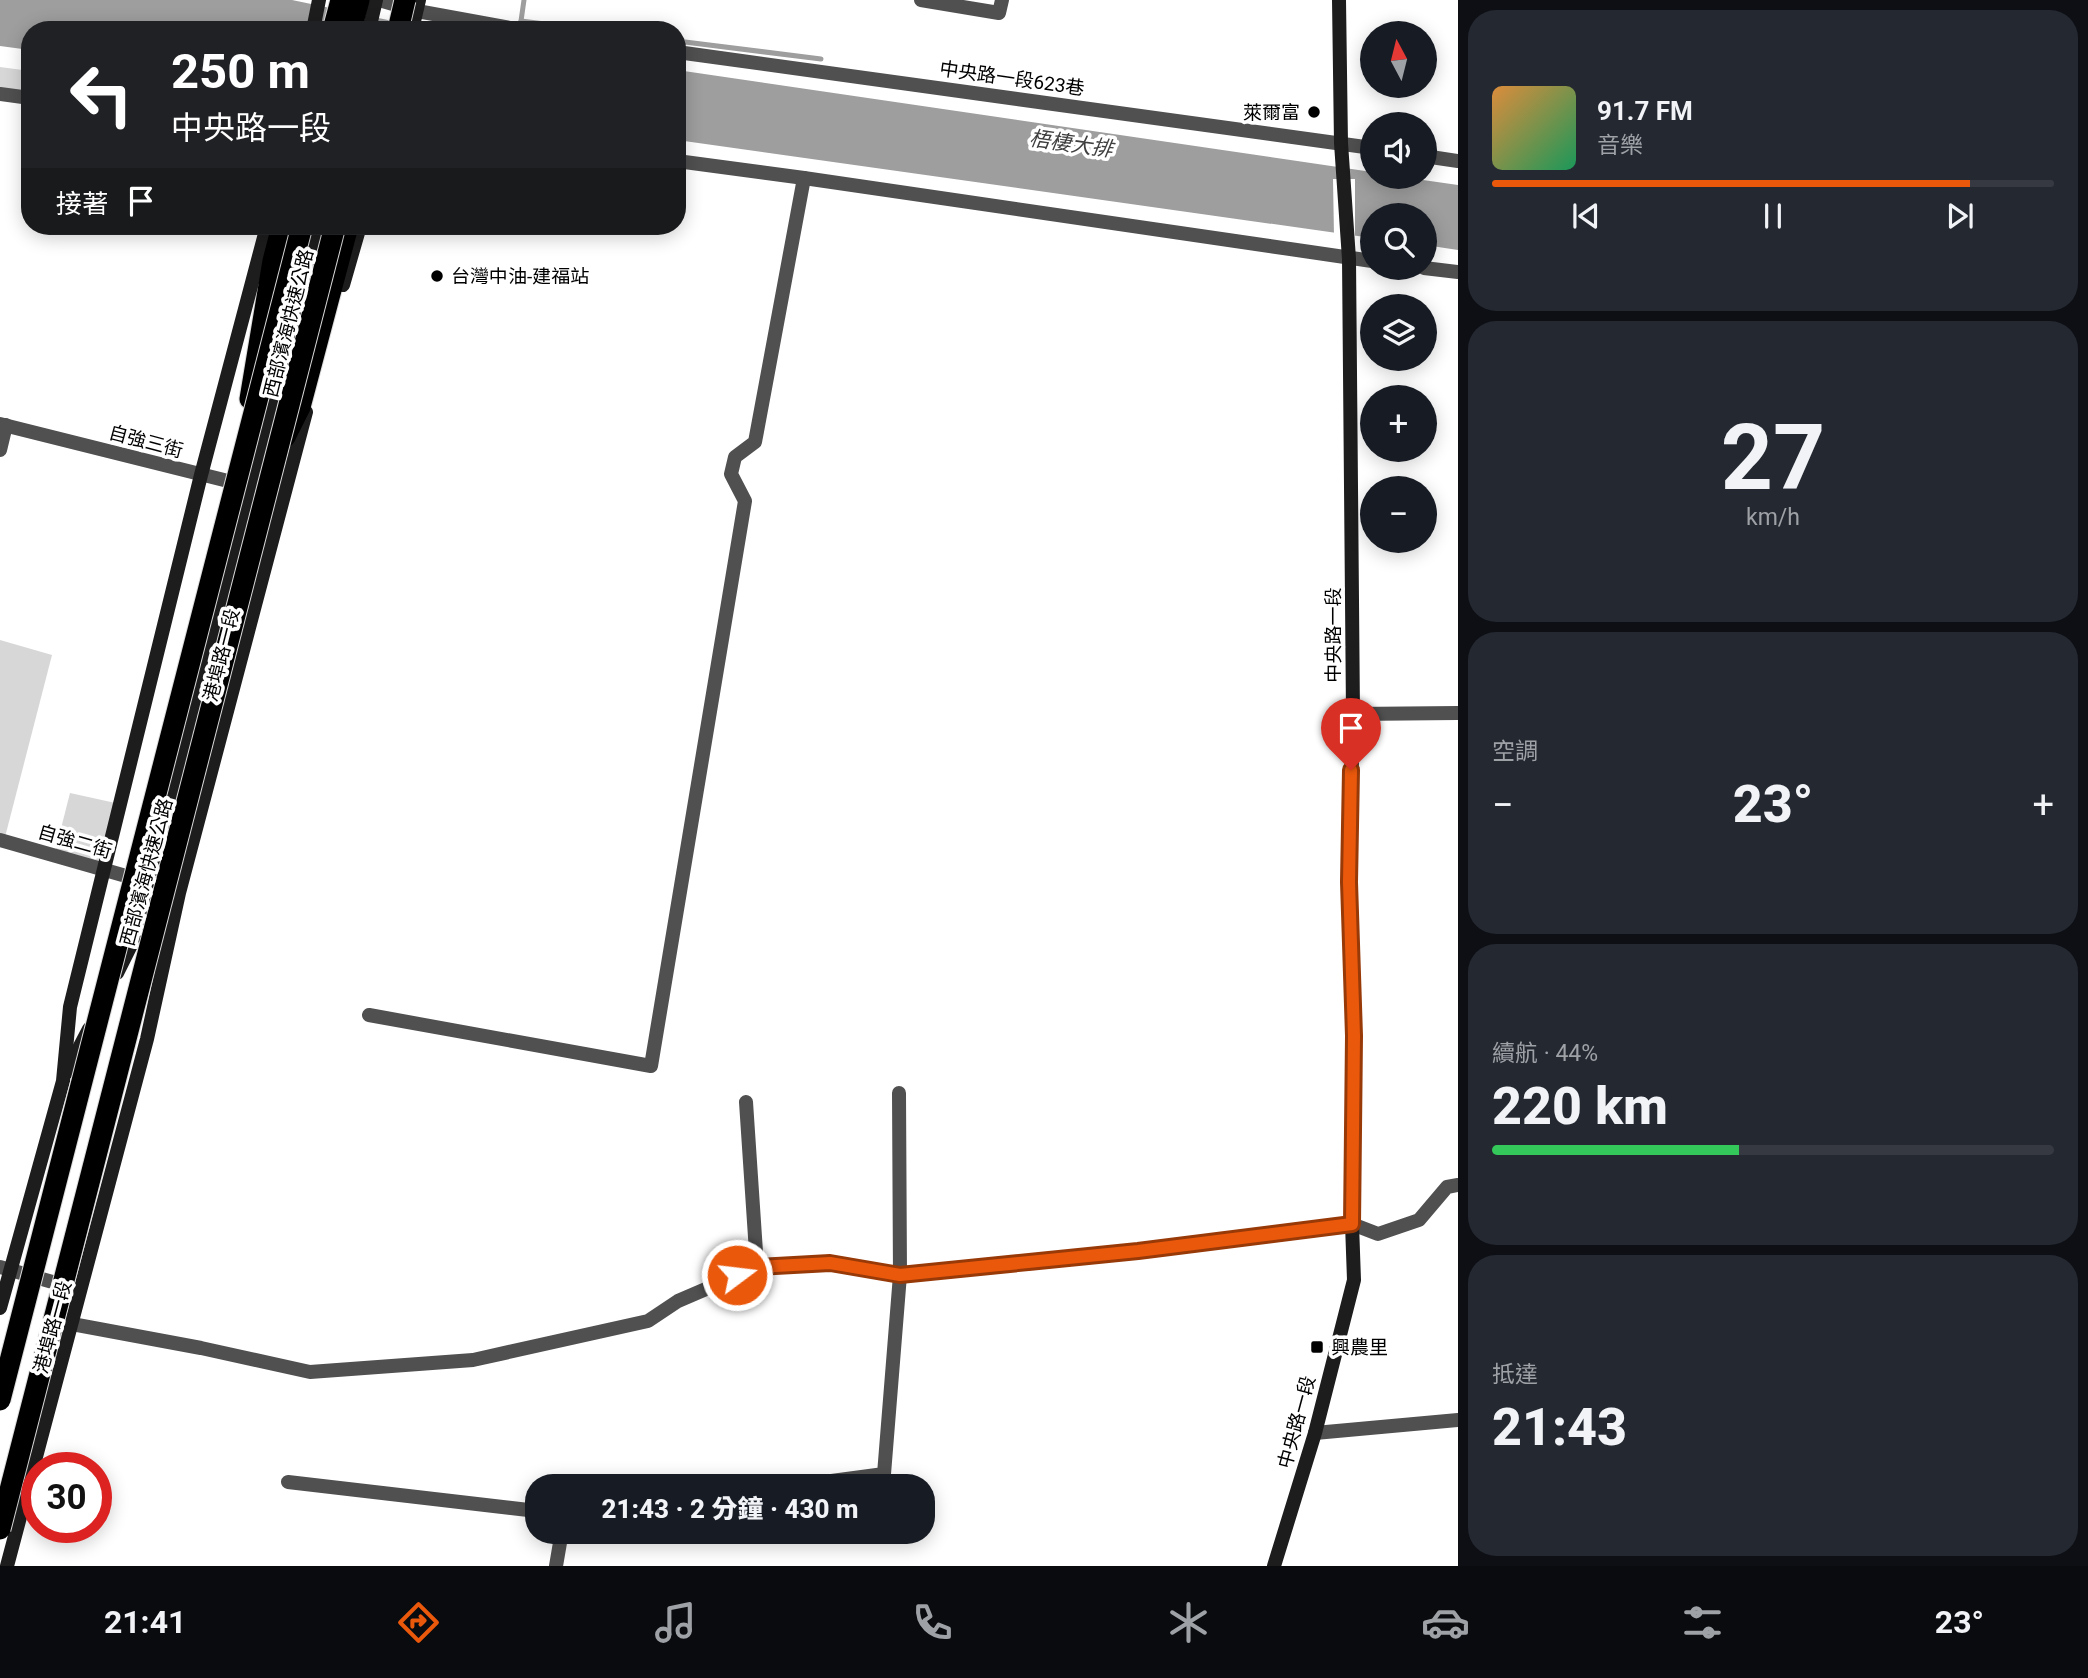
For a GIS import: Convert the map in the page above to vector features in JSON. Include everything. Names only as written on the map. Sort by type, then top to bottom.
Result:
[{"type":"highway","points":[[335,21],[341,0]]},
{"type":"highway","points":[[353,21],[359,0]]},
{"type":"highway","points":[[387,21],[392,0]]},
{"type":"highway","points":[[404,21],[414,4]]},
{"type":"highway","points":[[246,445],[250,391],[280,235]]},
{"type":"highway","name":"西部濱海快速公路","points":[[0,1400],[300,235]]},
{"type":"highway","name":"西部濱海快速公路","points":[[0,1529],[333,235]]},
{"type":"highway","points":[[280,448],[300,407],[346,235]]},
{"type":"street","points":[[315,21],[319,0]]},
{"type":"street","points":[[371,21],[377,0],[414,4],[484,21]]},
{"type":"street","points":[[921,0],[999,13],[1002,0]]},
{"type":"street","points":[[1339,0],[1342,143]]},
{"type":"street","name":"中央路一段623巷","points":[[686,53],[1360,146]]},
{"type":"street","points":[[0,94],[21,97]]},
{"type":"street","name":"中央路一段","points":[[1274,1566],[1315,1433],[1354,1280],[1354,1036],[1349,882],[1353,714],[1349,259],[1342,143]]},
{"type":"street","points":[[1437,158],[1458,161]]},
{"type":"street","points":[[686,162],[1360,260]]},
{"type":"street","points":[[369,1015],[650,1066],[745,500],[732,474],[734,457],[755,442],[804,178]]},
{"type":"street","name":"港埠路一段","points":[[63,1081],[70,1007],[201,475],[265,235]]},
{"type":"street","name":"港埠路一段","points":[[0,1308],[5,1269],[63,1081],[134,939],[318,235]]},
{"type":"street","name":"港埠路一段","points":[[7,1566],[147,1039],[179,893],[282,496],[357,235]]},
{"type":"street","points":[[1437,270],[1458,272]]},
{"type":"street","points":[[0,450],[3,425]]},
{"type":"street","name":"自強三街","points":[[3,425],[282,496]]},
{"type":"street","points":[[1353,714],[1458,713]]},
{"type":"street","name":"自強二街","points":[[0,840],[179,893]]},
{"type":"street","name":"港埠路一段","points":[[131,1097],[134,939]]},
{"type":"street","points":[[884,1474],[900,1275],[899,1093]]},
{"type":"street","points":[[746,1102],[757,1267]]},
{"type":"street","points":[[72,1324],[310,1372],[473,1360],[649,1321],[678,1301],[757,1267],[830,1263],[900,1275],[1138,1251],[1352,1224],[1378,1234],[1419,1220],[1447,1187],[1458,1185]]},
{"type":"street","points":[[5,1269],[81,1290]]},
{"type":"street","points":[[1315,1433],[1458,1420]]},
{"type":"street","points":[[288,1482],[525,1510]]},
{"type":"street","points":[[556,1566],[560,1544]]},
{"type":"shaded area","points":[[0,67],[21,70],[21,96],[0,92]]},
{"type":"shaded area","points":[[0,640],[52,655],[4,841],[0,840]]},
{"type":"shaded area","points":[[70,793],[120,804],[103,869],[54,856]]},
{"type":"water","points":[[0,0],[292,0],[393,21],[21,21],[21,49],[0,46]]},
{"type":"water","name":"梧棲大排","points":[[686,71],[1360,170],[1360,189],[1437,189],[1437,182],[1458,185],[1458,250],[1437,247],[1437,203],[1360,203],[1360,236],[686,141]]},
{"type":"pier","points":[[1333,179],[1355,179],[1355,239],[1334,236]]},
{"type":"waterway","points":[[521,21],[524,0]]},
{"type":"waterway","points":[[686,42],[821,59]]},
{"type":"place","name":"萊爾富","points":[[1314,112]]},
{"type":"place","name":"台灣中油-建福站","points":[[437,276]]},
{"type":"place","name":"興農里","points":[[1317,1347]]},
{"type":"route","points":[[737,1275],[757,1267],[830,1263],[900,1275],[1138,1251],[1352,1224],[1354,1036],[1349,882],[1351,770]]}]
